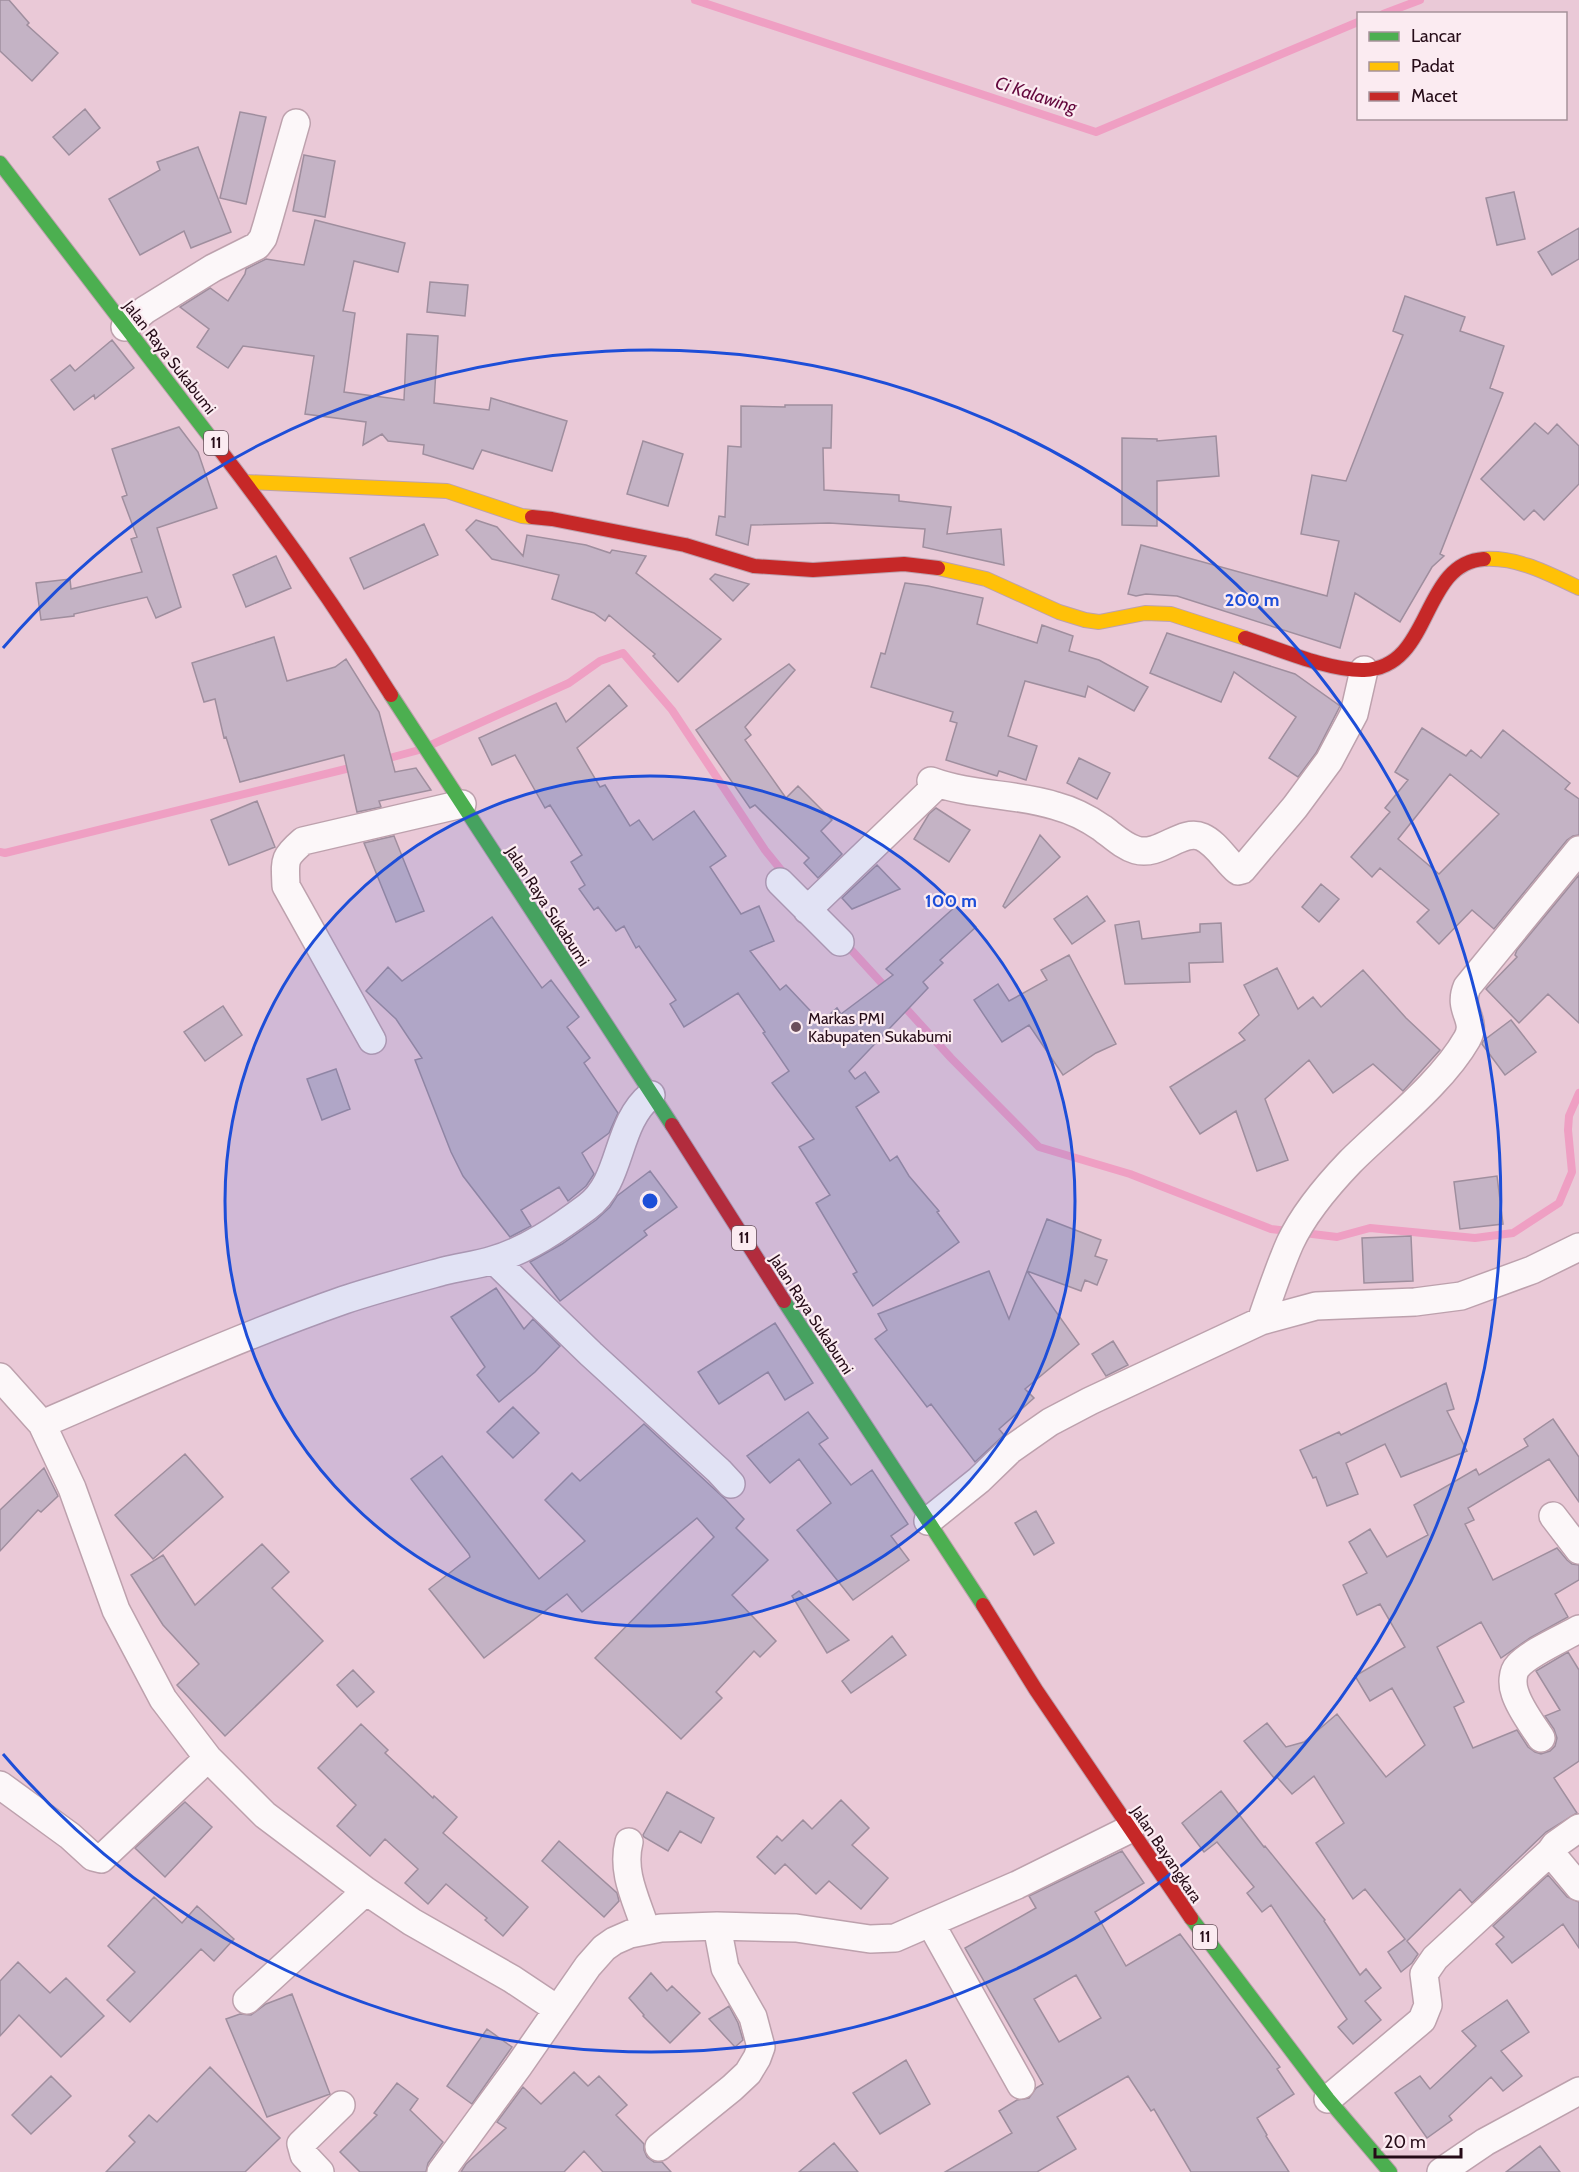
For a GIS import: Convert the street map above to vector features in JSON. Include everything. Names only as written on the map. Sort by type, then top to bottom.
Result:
[{"type":"main road","name":"Jalan Raya Sukabumi","points":[[0,163],[246,482],[353,634],[406,720],[457,795],[1036,1690]]},
{"type":"main road","points":[[246,482],[447,491],[522,516],[552,519],[634,537],[685,545],[754,566],[813,570],[904,564],[951,570],[986,579],[1059,612],[1085,620],[1099,621],[1145,613],[1172,614],[1328,665],[1364,670],[1387,665],[1405,652],[1449,576],[1457,567],[1469,561],[1480,558],[1497,558],[1544,572],[1579,588]]},
{"type":"main road","name":"Jalan Bayangkara","points":[[1036,1690],[1186,1911],[1328,2099],[1390,2172]]},
{"type":"street","points":[[125,327],[145,310],[213,268],[256,246],[263,238],[296,123]]},
{"type":"street","points":[[807,910],[934,782],[953,788],[1058,806],[1100,826],[1134,849],[1145,852],[1192,835],[1200,836],[1208,840],[1238,871],[1242,870],[1301,799],[1329,761],[1354,714],[1364,670]]},
{"type":"street","points":[[372,1040],[286,886],[285,867],[288,854],[303,841],[457,795]]},
{"type":"street","points":[[1261,1321],[1291,1242],[1305,1216],[1349,1163],[1453,1060],[1469,1036],[1471,1028],[1463,999],[1467,987],[1579,850]]},
{"type":"street","points":[[780,882],[840,942]]},
{"type":"street","points":[[42,1424],[259,1332],[335,1304],[445,1271],[494,1260],[531,1244],[594,1202],[606,1187],[620,1143],[635,1112],[651,1095]]},
{"type":"street","points":[[928,1521],[979,1480],[1011,1450],[1050,1422],[1261,1321],[1316,1306],[1415,1302],[1461,1296],[1512,1279],[1579,1247]]},
{"type":"street","points":[[494,1260],[731,1484]]},
{"type":"street","points":[[0,1377],[42,1424],[72,1488],[116,1610],[163,1699],[208,1758],[265,1815],[366,1891],[412,1922],[512,1979],[557,2009]]},
{"type":"street","points":[[1553,1516],[1579,1550]]},
{"type":"street","points":[[1540,1738],[1518,1701],[1514,1690],[1514,1673],[1518,1665],[1579,1629]]},
{"type":"street","points":[[0,1785],[70,1836],[93,1857],[101,1859],[208,1758]]},
{"type":"street","points":[[1328,2099],[1422,2020],[1428,2005],[1424,1974],[1435,1958],[1551,1852],[1555,1845],[1579,1828]]},
{"type":"street","points":[[441,2172],[588,1966],[604,1948],[630,1934],[662,1928],[717,1926],[796,1928],[852,1937],[896,1938],[1017,1885],[1130,1829]]},
{"type":"street","points":[[629,1842],[626,1854],[629,1884],[646,1930]]},
{"type":"street","points":[[1551,1852],[1579,1887]]},
{"type":"street","points":[[247,2000],[366,1891]]},
{"type":"street","points":[[931,1924],[1021,2085]]},
{"type":"street","points":[[659,2147],[740,2080],[757,2058],[761,2047],[753,2017],[725,1968],[717,1926]]},
{"type":"street","points":[[1441,2172],[1485,2142],[1577,2096]]},
{"type":"street","points":[[320,2172],[303,2155],[301,2144],[341,2105]]},
{"type":"building","points":[[0,0],[9,0],[29,23],[27,25],[58,53],[32,81],[0,51]]},
{"type":"building","points":[[85,109],[100,128],[69,155],[53,137]]},
{"type":"building","points":[[240,112],[266,117],[246,204],[220,198]]},
{"type":"building","points":[[198,147],[231,232],[191,248],[184,231],[140,255],[109,199],[160,170],[157,162]]},
{"type":"building","points":[[304,155],[335,161],[325,217],[293,211]]},
{"type":"building","points":[[1514,192],[1525,239],[1497,245],[1486,198]]},
{"type":"building","points":[[315,220],[405,243],[398,272],[354,261],[343,311],[355,313],[344,392],[404,400],[407,334],[438,336],[434,403],[489,410],[491,398],[567,421],[552,471],[482,450],[473,469],[423,454],[424,445],[388,441],[382,434],[363,445],[366,422],[305,414],[314,356],[243,346],[228,368],[197,347],[209,329],[180,307],[210,288],[228,301],[246,269],[266,259],[304,265]]},
{"type":"building","points":[[1579,228],[1579,259],[1552,275],[1538,252]]},
{"type":"building","points":[[430,282],[468,285],[465,316],[427,312]]},
{"type":"building","points":[[1405,296],[1465,317],[1460,331],[1504,346],[1490,388],[1503,393],[1440,554],[1444,556],[1432,567],[1400,622],[1355,593],[1340,648],[1177,596],[1128,594],[1141,545],[1327,596],[1339,541],[1301,534],[1312,475],[1346,481],[1403,335],[1393,331]]},
{"type":"building","points":[[112,340],[134,368],[95,399],[94,395],[74,410],[51,380],[70,365],[75,371]]},
{"type":"building","points":[[785,405],[832,405],[831,448],[823,448],[824,490],[899,495],[899,501],[951,507],[947,534],[1001,529],[1004,565],[923,547],[925,529],[829,523],[751,525],[748,545],[716,535],[719,516],[725,517],[728,446],[741,447],[741,406],[785,407]]},
{"type":"building","points":[[1535,423],[1548,434],[1557,424],[1579,446],[1579,484],[1544,520],[1534,510],[1524,520],[1481,479]]},
{"type":"building","points":[[179,427],[198,452],[217,508],[157,528],[181,607],[156,618],[147,597],[74,614],[74,616],[41,620],[36,583],[70,579],[71,589],[142,572],[131,539],[137,537],[122,497],[127,495],[112,449]]},
{"type":"building","points":[[1216,436],[1219,476],[1157,481],[1157,526],[1122,525],[1122,438],[1157,439],[1157,441]]},
{"type":"building","points":[[643,441],[683,454],[668,506],[627,494]]},
{"type":"building","points":[[476,520],[497,527],[523,556],[527,535],[586,545],[610,553],[612,550],[646,556],[636,573],[721,639],[678,682],[653,656],[655,654],[609,615],[605,621],[594,613],[552,599],[559,575],[492,559],[466,530]]},
{"type":"building","points":[[424,524],[438,555],[364,589],[350,558]]},
{"type":"building","points":[[276,556],[291,588],[246,607],[233,575]]},
{"type":"building","points":[[715,574],[749,584],[733,601],[710,579]]},
{"type":"building","points":[[905,583],[983,598],[977,624],[1037,643],[1042,625],[1073,636],[1069,651],[1099,660],[1148,687],[1134,711],[1088,686],[1085,697],[1025,681],[1008,736],[1037,746],[1026,780],[999,771],[997,776],[946,760],[957,723],[950,721],[953,712],[871,687],[881,653],[885,654]]},
{"type":"building","points":[[1167,633],[1295,674],[1340,706],[1316,753],[1298,777],[1269,758],[1296,717],[1234,672],[1221,702],[1150,673]]},
{"type":"building","points":[[274,637],[287,681],[335,667],[346,659],[379,712],[395,772],[416,768],[431,790],[379,801],[381,807],[357,812],[344,755],[240,782],[226,737],[224,738],[215,699],[204,702],[192,663]]},
{"type":"building","points":[[789,664],[795,670],[745,727],[751,735],[745,740],[786,798],[798,786],[832,820],[821,831],[842,854],[818,878],[804,863],[809,858],[755,805],[750,808],[696,730]]},
{"type":"building","points":[[609,685],[627,706],[577,748],[600,787],[605,785],[630,826],[639,820],[653,840],[694,811],[726,856],[710,867],[741,914],[759,906],[774,941],[750,951],[780,990],[786,985],[821,1022],[837,1008],[841,1014],[893,975],[886,969],[956,906],[976,927],[940,960],[943,963],[923,982],[928,988],[849,1071],[855,1079],[865,1072],[879,1092],[856,1107],[890,1161],[897,1156],[909,1176],[939,1211],[937,1212],[959,1242],[873,1306],[853,1274],[857,1272],[816,1203],[830,1195],[799,1147],[814,1139],[772,1083],[789,1071],[738,993],[684,1027],[670,1004],[676,1000],[639,946],[636,948],[624,926],[616,931],[598,907],[594,910],[579,889],[585,885],[571,862],[582,855],[550,805],[545,808],[515,755],[492,765],[479,738],[556,703],[566,722]]},
{"type":"building","points":[[1422,728],[1466,756],[1471,750],[1481,758],[1503,730],[1570,783],[1565,789],[1579,799],[1579,835],[1567,840],[1494,929],[1472,910],[1439,944],[1417,922],[1429,910],[1380,868],[1372,877],[1351,857],[1390,812],[1385,808],[1408,780],[1395,772]],"holes":[[[1450,774],[1499,814],[1439,874],[1398,839]]]},
{"type":"building","points":[[1079,758],[1110,773],[1097,799],[1067,783]]},
{"type":"building","points":[[257,801],[275,847],[229,865],[211,820]]},
{"type":"building","points":[[936,808],[970,830],[949,862],[914,839],[929,814]]},
{"type":"building","points":[[1040,835],[1060,857],[1005,908],[1003,906]]},
{"type":"building","points":[[394,836],[424,911],[396,922],[364,843]]},
{"type":"building","points":[[877,865],[900,889],[852,909],[842,898]]},
{"type":"building","points":[[1579,875],[1579,1023],[1548,994],[1519,1023],[1486,989],[1517,957],[1515,955],[1517,950]]},
{"type":"building","points":[[1321,884],[1339,899],[1319,922],[1302,907]]},
{"type":"building","points":[[1087,896],[1105,921],[1072,944],[1054,919]]},
{"type":"building","points":[[492,917],[542,988],[551,980],[579,1017],[567,1027],[590,1058],[584,1063],[618,1113],[609,1133],[582,1153],[594,1174],[586,1186],[568,1201],[559,1187],[521,1210],[531,1226],[510,1237],[463,1176],[451,1152],[415,1060],[422,1058],[396,1019],[366,991],[388,967],[402,981]]},
{"type":"building","points":[[1139,921],[1142,939],[1200,932],[1200,924],[1221,923],[1223,962],[1189,963],[1190,982],[1125,984],[1115,925]]},
{"type":"building","points":[[1069,955],[1116,1044],[1096,1053],[1063,1075],[1029,1025],[1002,1042],[974,1000],[998,984],[1009,1001],[1047,980],[1041,970]]},
{"type":"building","points":[[1277,968],[1298,1009],[1313,997],[1321,1007],[1363,970],[1406,1018],[1440,1050],[1403,1091],[1373,1064],[1333,1093],[1309,1060],[1265,1099],[1288,1160],[1257,1171],[1236,1111],[1200,1134],[1170,1087],[1245,1040],[1239,1033],[1259,1015],[1244,985]]},
{"type":"building","points":[[223,1006],[242,1035],[205,1061],[184,1032]]},
{"type":"building","points":[[1511,1020],[1536,1052],[1505,1075],[1482,1044]]},
{"type":"building","points":[[336,1069],[350,1109],[322,1120],[307,1079]]},
{"type":"building","points":[[650,1171],[677,1207],[644,1231],[647,1235],[560,1301],[530,1262],[562,1244],[596,1220],[610,1207],[617,1196]]},
{"type":"building","points":[[1497,1176],[1503,1224],[1460,1229],[1454,1182]]},
{"type":"building","points":[[1047,1219],[1101,1240],[1095,1256],[1107,1260],[1097,1285],[1085,1280],[1081,1291],[1027,1271]]},
{"type":"building","points":[[1411,1236],[1413,1281],[1364,1283],[1362,1238]]},
{"type":"building","points":[[989,1271],[1009,1319],[1027,1271],[1079,1344],[1025,1389],[1034,1398],[999,1429],[1004,1435],[975,1462],[931,1404],[927,1407],[875,1339],[887,1330],[878,1314]]},
{"type":"building","points":[[496,1288],[524,1329],[533,1319],[560,1346],[535,1372],[499,1402],[477,1375],[485,1367],[451,1317]]},
{"type":"building","points":[[775,1323],[813,1383],[785,1400],[768,1372],[719,1404],[698,1372]]},
{"type":"building","points":[[1113,1341],[1128,1365],[1106,1376],[1092,1354]]},
{"type":"building","points":[[1446,1383],[1454,1409],[1447,1411],[1467,1451],[1401,1477],[1385,1444],[1346,1463],[1358,1494],[1327,1506],[1316,1477],[1313,1478],[1300,1450],[1339,1432],[1341,1435]]},
{"type":"building","points":[[513,1407],[539,1433],[513,1458],[487,1432]]},
{"type":"building","points":[[808,1412],[828,1438],[819,1444],[851,1485],[872,1470],[908,1524],[891,1536],[909,1560],[853,1600],[797,1530],[831,1503],[799,1459],[770,1483],[747,1456]]},
{"type":"building","points":[[1553,1419],[1579,1457],[1579,1502],[1549,1459],[1468,1508],[1474,1520],[1465,1524],[1493,1580],[1557,1548],[1572,1564],[1579,1565],[1579,1580],[1555,1594],[1568,1617],[1530,1638],[1501,1658],[1481,1622],[1437,1647],[1464,1702],[1454,1707],[1473,1748],[1517,1730],[1528,1747],[1541,1754],[1550,1751],[1555,1746],[1557,1738],[1545,1716],[1560,1710],[1536,1671],[1568,1652],[1579,1670],[1579,1761],[1554,1778],[1577,1813],[1546,1832],[1472,1903],[1460,1889],[1407,1941],[1418,1954],[1412,1963],[1401,1972],[1388,1952],[1405,1939],[1365,1889],[1353,1899],[1316,1843],[1344,1823],[1314,1776],[1292,1794],[1276,1776],[1274,1778],[1244,1741],[1267,1723],[1286,1747],[1304,1742],[1337,1714],[1386,1777],[1425,1745],[1392,1688],[1370,1701],[1355,1676],[1405,1647],[1380,1604],[1357,1615],[1343,1585],[1367,1573],[1349,1542],[1370,1529],[1387,1557],[1428,1535],[1414,1505],[1476,1469],[1479,1475],[1528,1446],[1524,1439]]},
{"type":"building","points":[[644,1424],[744,1519],[736,1528],[768,1560],[732,1595],[776,1641],[760,1657],[754,1651],[716,1692],[722,1698],[681,1739],[595,1658],[714,1537],[697,1518],[582,1612],[567,1594],[484,1658],[429,1589],[470,1557],[469,1554],[411,1479],[442,1456],[539,1579],[585,1541],[545,1500],[572,1473],[580,1481]]},
{"type":"building","points":[[185,1454],[223,1497],[153,1559],[115,1515]]},
{"type":"building","points":[[44,1468],[58,1496],[41,1512],[38,1510],[0,1551],[0,1510]]},
{"type":"building","points":[[1036,1511],[1054,1543],[1034,1555],[1015,1523]]},
{"type":"building","points":[[262,1544],[289,1572],[272,1588],[323,1641],[225,1736],[177,1685],[199,1664],[163,1625],[131,1575],[163,1555],[195,1605]]},
{"type":"building","points":[[799,1591],[849,1640],[827,1653],[792,1596]]},
{"type":"building","points":[[892,1636],[906,1655],[851,1693],[842,1681]]},
{"type":"building","points":[[353,1670],[374,1692],[357,1707],[337,1685]]},
{"type":"building","points":[[361,1724],[388,1750],[385,1753],[457,1817],[443,1833],[528,1907],[503,1936],[485,1920],[487,1918],[446,1884],[428,1904],[405,1883],[418,1869],[385,1839],[370,1856],[337,1826],[356,1805],[318,1768]]},
{"type":"building","points":[[1221,1791],[1325,1920],[1360,1975],[1366,1969],[1381,1988],[1365,2001],[1381,2020],[1353,2044],[1338,2027],[1347,2019],[1271,1905],[1262,1912],[1247,1893],[1254,1887],[1217,1842],[1204,1852],[1182,1823]]},
{"type":"building","points":[[667,1792],[714,1818],[701,1843],[680,1831],[668,1851],[644,1837],[643,1835]]},
{"type":"building","points":[[841,1800],[869,1828],[852,1845],[888,1878],[861,1909],[829,1881],[816,1894],[785,1864],[775,1874],[757,1857],[777,1836],[782,1841],[803,1820],[812,1829]]},
{"type":"building","points":[[185,1802],[212,1827],[165,1877],[135,1848]]},
{"type":"building","points":[[559,1841],[617,1893],[619,1901],[604,1917],[542,1861]]},
{"type":"building","points":[[1122,1851],[1144,1883],[1095,1912],[1126,1966],[1180,1934],[1280,2067],[1277,2069],[1294,2094],[1257,2118],[1289,2172],[1191,2172],[1154,2109],[1151,2111],[1128,2076],[1057,2117],[1076,2149],[1037,2172],[945,2172],[1012,2133],[999,2111],[1017,2100],[1029,2098],[1036,2088],[1043,2084],[965,1948],[1036,1908],[1029,1896]],"holes":[[[1076,1975],[1101,2018],[1059,2042],[1034,1999]]]},
{"type":"building","points":[[1548,1875],[1567,1897],[1579,1902],[1579,1948],[1563,1924],[1512,1963],[1496,1944],[1504,1937],[1493,1926]]},
{"type":"building","points":[[154,1897],[182,1923],[197,1906],[234,1939],[214,1961],[201,1949],[130,2022],[107,2000],[135,1972],[108,1946]]},
{"type":"building","points":[[18,1962],[50,1993],[66,1978],[104,2016],[61,2057],[19,2015],[0,2036],[0,1981]]},
{"type":"building","points":[[651,1973],[667,1991],[672,1986],[700,2013],[670,2043],[629,1998]]},
{"type":"building","points":[[292,1994],[330,2094],[267,2117],[226,2019],[240,2014],[251,2015],[266,2004]]},
{"type":"building","points":[[1507,2000],[1529,2032],[1501,2051],[1522,2076],[1503,2091],[1491,2077],[1449,2116],[1452,2120],[1427,2138],[1395,2093],[1420,2076],[1430,2089],[1476,2046],[1462,2031]]},
{"type":"building","points":[[729,2006],[738,2023],[743,2040],[735,2047],[709,2019]]},
{"type":"building","points":[[487,2029],[512,2047],[472,2104],[447,2086]]},
{"type":"building","points":[[906,2060],[930,2104],[880,2134],[853,2093]]},
{"type":"building","points":[[210,2067],[280,2138],[245,2172],[106,2172],[135,2142],[129,2136],[149,2115],[157,2122]]},
{"type":"building","points":[[574,2072],[588,2086],[599,2076],[627,2105],[616,2115],[644,2144],[647,2157],[654,2162],[662,2162],[671,2172],[603,2172],[584,2151],[564,2172],[461,2172],[466,2164],[506,2128],[497,2122],[523,2087],[541,2104]]},
{"type":"building","points":[[51,2076],[71,2096],[31,2134],[12,2115]]},
{"type":"building","points":[[397,2083],[418,2099],[410,2110],[443,2142],[428,2163],[426,2172],[360,2172],[340,2152],[377,2115],[374,2113]]},
{"type":"building","points":[[834,2143],[858,2172],[799,2172]]},
{"type":"building","points":[[1540,2146],[1560,2172],[1506,2172]]},
{"type":"waterway","name":"Ci Kalawing","points":[[695,0],[1096,132],[1357,22]]},
{"type":"waterway","name":"Ci Kalawing","points":[[1388,12],[1420,0]]},
{"type":"waterway","points":[[433,744],[569,683],[600,661],[623,653],[672,710],[765,850],[786,876]]},
{"type":"waterway","points":[[382,760],[419,750]]},
{"type":"waterway","points":[[0,852],[5,853],[358,766]]},
{"type":"waterway","points":[[844,942],[888,990]]},
{"type":"waterway","points":[[901,1003],[951,1058],[1039,1147],[1130,1174],[1271,1229],[1337,1237],[1370,1228],[1475,1238],[1513,1233],[1559,1203],[1572,1172],[1569,1116],[1579,1093]]},
{"type":"traffic: fast","points":[[0,163],[220,450]]},
{"type":"traffic: fast","points":[[391,695],[672,1125]]},
{"type":"traffic: fast","points":[[784,1301],[983,1605]]},
{"type":"traffic: fast","points":[[1191,1918],[1328,2099],[1390,2172]]},
{"type":"traffic: slow","points":[[246,482],[447,491],[522,516],[532,517]]},
{"type":"traffic: slow","points":[[1484,559],[1521,564],[1579,588]]},
{"type":"traffic: slow","points":[[938,568],[986,579],[1059,612],[1085,620],[1099,622],[1145,613],[1171,614],[1245,638]]},
{"type":"traffic: jam","points":[[220,450],[308,570],[391,695]]},
{"type":"traffic: jam","points":[[532,517],[685,545],[754,566],[813,570],[904,564],[938,568]]},
{"type":"traffic: jam","points":[[1245,638],[1335,667],[1364,670],[1386,665],[1403,652],[1448,578],[1463,565],[1484,559]]},
{"type":"traffic: jam","points":[[672,1125],[784,1301]]},
{"type":"traffic: jam","points":[[983,1605],[1036,1690],[1191,1918]]},
{"type":"place","name":"Markas PMI Kabupaten Sukabumi","points":[[796,1027]]}]
